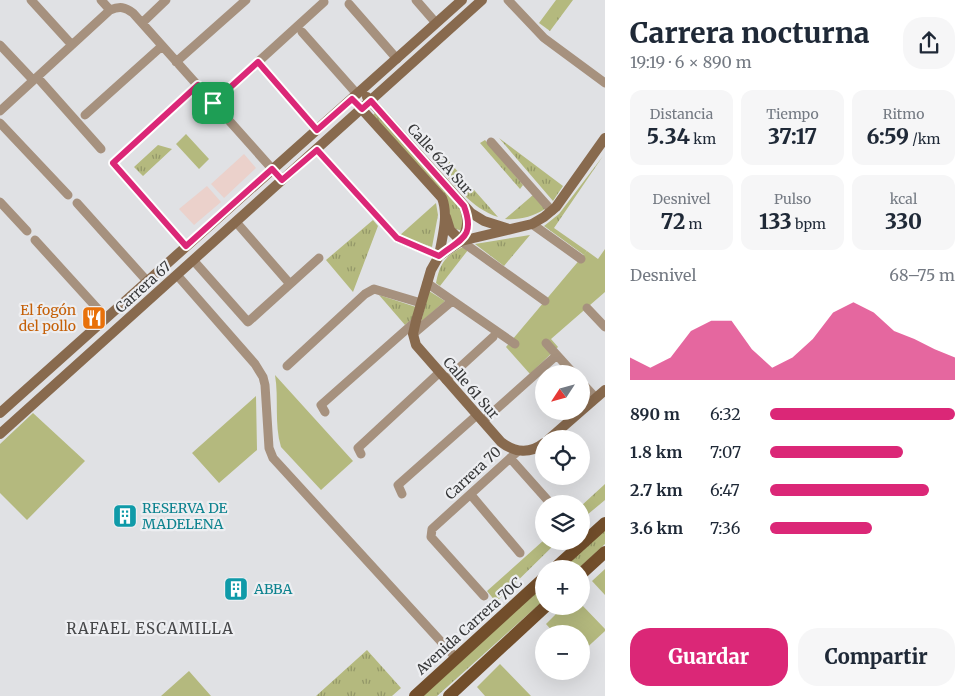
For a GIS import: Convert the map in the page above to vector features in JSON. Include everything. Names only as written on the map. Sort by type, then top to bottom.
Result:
[{"type":"main road","points":[[564,560],[605,523]]},
{"type":"main road","points":[[590,566],[605,552]]},
{"type":"main road","name":"Avenida Carrera 70C","points":[[415,696],[535,586]]},
{"type":"main road","points":[[449,696],[536,615]]},
{"type":"street","points":[[30,0],[72,45]]},
{"type":"street","points":[[101,0],[110,10]]},
{"type":"street","points":[[142,22],[166,0]]},
{"type":"street","points":[[176,62],[246,0]]},
{"type":"street","points":[[416,0],[436,23]]},
{"type":"street","name":"Carrera 67","points":[[0,413],[462,0]]},
{"type":"street","name":"Carrera 67","points":[[0,434],[482,0]]},
{"type":"street","points":[[508,0],[544,38],[605,84]]},
{"type":"street","points":[[213,103],[324,2]]},
{"type":"street","points":[[349,4],[397,59]]},
{"type":"street","points":[[0,111],[110,10],[123,7],[142,22],[282,180]]},
{"type":"street","name":"Calle 62A Sur","points":[[302,32],[357,95],[362,109],[438,193],[444,204],[445,217],[439,256]]},
{"type":"street","points":[[0,45],[35,79],[101,150]]},
{"type":"street","points":[[85,115],[162,46]]},
{"type":"street","points":[[258,62],[317,130]]},
{"type":"street","points":[[198,85],[113,163],[192,262],[248,322],[319,258]]},
{"type":"street","name":"Calle 62A Sur","points":[[357,95],[371,101],[471,213],[484,221],[510,229]]},
{"type":"street","points":[[0,123],[68,195]]},
{"type":"street","points":[[413,334],[432,266],[439,256],[462,241],[532,224],[552,211],[605,139]]},
{"type":"street","points":[[491,142],[552,211]]},
{"type":"street","points":[[317,150],[397,238],[439,256]]},
{"type":"street","points":[[0,202],[27,232]]},
{"type":"street","points":[[76,203],[147,281]]},
{"type":"street","points":[[462,241],[468,223],[464,206]]},
{"type":"street","points":[[445,217],[450,230],[462,241],[545,301]]},
{"type":"street","points":[[236,222],[290,284]]},
{"type":"street","points":[[532,224],[581,259]]},
{"type":"street","points":[[35,240],[106,318]]},
{"type":"street","points":[[177,275],[255,364],[263,377],[269,448],[273,458],[456,658]]},
{"type":"street","points":[[427,283],[515,344]]},
{"type":"street","points":[[287,366],[365,294],[374,289],[421,303]]},
{"type":"street","points":[[413,334],[452,300]]},
{"type":"street","points":[[587,308],[605,327]]},
{"type":"street","points":[[325,412],[321,405],[416,321]]},
{"type":"street","name":"Calle 61 Sur","points":[[413,334],[416,345],[501,442],[510,448],[544,495]]},
{"type":"street","points":[[361,454],[358,448],[443,376],[493,337]]},
{"type":"street","points":[[546,343],[565,365]]},
{"type":"street","points":[[402,494],[398,486],[556,355]]},
{"type":"street","points":[[590,403],[605,390]]},
{"type":"street","points":[[590,392],[596,398]]},
{"type":"street","points":[[559,430],[571,420]]},
{"type":"street","name":"Carrera 70","points":[[484,596],[431,537],[432,529],[514,454],[535,449]]},
{"type":"street","points":[[471,495],[520,553]]},
{"type":"shaded area","points":[[244,154],[256,168],[224,198],[211,184]]},
{"type":"shaded area","points":[[207,186],[221,202],[194,225],[179,209]]},
{"type":"green space","points":[[556,0],[573,0],[550,31],[539,23]]},
{"type":"green space","points":[[375,113],[460,207],[463,215],[462,228],[460,230],[452,225],[449,209],[373,115]]},
{"type":"green space","points":[[186,134],[209,159],[199,169],[176,144]]},
{"type":"green space","points":[[499,138],[563,186],[553,201]]},
{"type":"green space","points":[[485,140],[523,185],[520,189],[480,143]]},
{"type":"green space","points":[[158,145],[172,149],[143,176],[134,167]]},
{"type":"green space","points":[[603,156],[554,228],[587,251],[584,255],[544,226],[559,214]]},
{"type":"green space","points":[[445,157],[498,217],[488,213],[472,202],[450,180],[436,164]]},
{"type":"green space","points":[[533,195],[545,209],[526,217],[505,219]]},
{"type":"green space","points":[[436,203],[438,215],[432,247],[399,236]]},
{"type":"green space","points":[[373,220],[378,226],[353,292],[326,260]]},
{"type":"green space","points":[[530,235],[504,266],[475,244]]},
{"type":"green space","points":[[463,247],[468,250],[440,286],[436,283],[439,270],[444,261]]},
{"type":"green space","points":[[605,249],[605,292],[551,339],[558,347],[539,365],[535,365],[535,369],[530,374],[506,347],[587,251],[598,259]]},
{"type":"green space","points":[[429,291],[445,301],[421,322]]},
{"type":"green space","points":[[379,295],[416,307],[412,319],[405,325]]},
{"type":"green space","points":[[275,375],[353,461],[321,490],[281,447]]},
{"type":"green space","points":[[256,396],[257,450],[219,483],[192,453]]},
{"type":"green space","points":[[33,413],[85,461],[27,520],[0,493],[0,444]]},
{"type":"green space","points":[[605,484],[605,500],[590,512],[590,498]]},
{"type":"green space","points":[[605,527],[605,544],[588,560],[570,560],[580,550],[590,550],[590,541]]},
{"type":"green space","points":[[535,548],[535,550],[549,550],[539,560],[535,560],[535,564],[496,602],[487,591]]},
{"type":"green space","points":[[605,569],[605,595],[592,581]]},
{"type":"green space","points":[[535,593],[535,608],[437,696],[423,696]]},
{"type":"green space","points":[[590,613],[605,631],[590,645],[590,625],[546,624],[555,615],[590,615]]},
{"type":"green space","points":[[367,650],[401,688],[392,696],[316,696]]},
{"type":"green space","points":[[500,664],[531,696],[485,696],[477,687]]},
{"type":"green space","points":[[189,671],[211,696],[161,696]]},
{"type":"place","name":"El fogón del pollo","points":[[94,318]]},
{"type":"place","name":"RESERVA DE MADELENA","points":[[125,516]]},
{"type":"place","name":"ABBA","points":[[236,589]]},
{"type":"district","name":"RAFAEL ESCAMILLA","points":[[150,628]]},
{"type":"route","points":[[258,62],[317,130],[352,99],[362,109],[371,101],[464,206],[468,223],[462,241],[451,246],[439,256],[397,238],[317,150],[282,180],[272,169],[186,246],[113,163],[198,85],[213,103],[258,62]]}]
